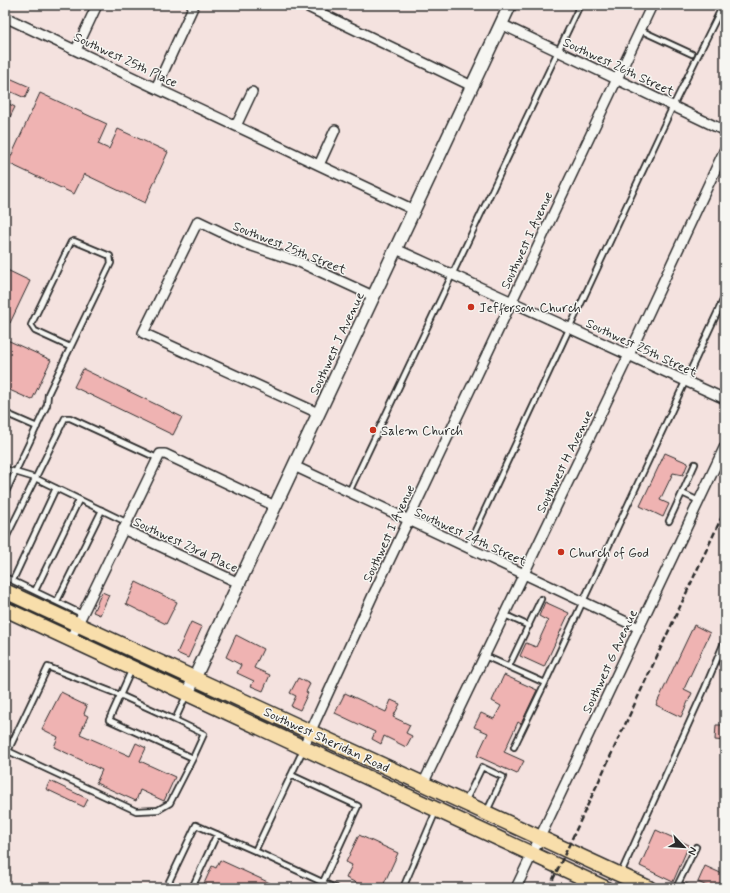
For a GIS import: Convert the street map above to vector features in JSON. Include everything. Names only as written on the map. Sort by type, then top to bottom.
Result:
[{"type":"main road","name":"Southwest Sheridan Road","points":[[9,586],[80,619],[194,678],[648,888]]},
{"type":"main road","name":"Southwest Sheridan Road","points":[[5,610],[605,888]]},
{"type":"street","points":[[76,50],[97,5]]},
{"type":"street","points":[[156,88],[194,5]]},
{"type":"street","points":[[304,5],[472,86]]},
{"type":"street","name":"Southwest J Avenue","points":[[186,694],[510,5]]},
{"type":"street","name":"Southwest I Avenue","points":[[303,748],[408,521],[652,5]]},
{"type":"street","name":"Southwest 25th Place","points":[[5,17],[414,210]]},
{"type":"street","name":"Southwest 26th Street","points":[[501,24],[725,131]]},
{"type":"street","points":[[236,126],[252,92]]},
{"type":"street","points":[[318,165],[335,130]]},
{"type":"street","name":"Southwest H Avenue","points":[[423,784],[629,355],[725,149]]},
{"type":"street","name":"Southwest 25th Street","points":[[318,413],[143,333],[198,221],[246,244],[297,261],[373,296]]},
{"type":"street","name":"Southwest 25th Street","points":[[396,249],[725,399]]},
{"type":"street","name":"Southwest G Avenue","points":[[516,888],[725,446]]},
{"type":"street","points":[[70,640],[160,454],[165,454],[275,506]]},
{"type":"street","name":"Southwest 24th Street","points":[[294,466],[408,521],[639,628]]},
{"type":"street","name":"Southwest 23rd Place","points":[[125,525],[238,583]]},
{"type":"lane","points":[[350,492],[580,5]]},
{"type":"lane","points":[[467,548],[673,106],[723,5]]},
{"type":"lane","points":[[640,30],[692,54]]},
{"type":"lane","points":[[5,494],[47,405],[48,394],[112,258],[74,240],[71,242],[32,325],[35,331],[70,347]]},
{"type":"lane","points":[[514,747],[584,603],[725,296]]},
{"type":"lane","points":[[5,413],[37,427]]},
{"type":"lane","points":[[5,540],[65,418],[70,418],[157,458]]},
{"type":"lane","points":[[668,521],[695,464]]},
{"type":"lane","points":[[5,469],[35,478],[102,510],[125,525]]},
{"type":"lane","points":[[9,586],[56,488]]},
{"type":"lane","points":[[682,493],[699,501]]},
{"type":"lane","points":[[35,591],[80,500]]},
{"type":"lane","points":[[58,601],[102,510]]},
{"type":"lane","points":[[5,577],[9,586]]},
{"type":"lane","points":[[9,586],[35,591],[58,601],[80,619]]},
{"type":"lane","points":[[509,666],[541,599]]},
{"type":"lane","points":[[505,615],[529,626]]},
{"type":"lane","points":[[621,875],[725,640]]},
{"type":"lane","points":[[485,656],[545,683]]},
{"type":"lane","points":[[48,667],[120,695],[204,734],[170,803],[158,810],[136,811],[8,751],[48,667]]},
{"type":"lane","points":[[132,669],[109,720],[193,758]]},
{"type":"lane","points":[[175,720],[186,694]]},
{"type":"lane","points":[[255,851],[303,748]]},
{"type":"lane","points":[[465,803],[482,767],[503,777],[486,813]]},
{"type":"lane","points":[[291,775],[358,806],[323,882]]},
{"type":"lane","points":[[403,888],[436,810]]},
{"type":"lane","points":[[166,888],[196,825],[335,888]]},
{"type":"lane","points":[[192,888],[217,834]]},
{"type":"lane","points":[[687,888],[677,886],[696,847]]},
{"type":"building","points":[[5,76],[30,87],[25,98],[5,89]]},
{"type":"building","points":[[40,93],[107,124],[98,144],[109,149],[118,129],[168,152],[145,203],[84,174],[74,194],[8,163]]},
{"type":"building","points":[[5,102],[15,107],[10,117],[5,115]]},
{"type":"building","points":[[5,269],[30,281],[10,323],[5,321]]},
{"type":"building","points":[[5,339],[51,360],[32,400],[5,388]]},
{"type":"building","points":[[83,369],[182,417],[173,435],[74,387]]},
{"type":"building","points":[[665,453],[688,463],[683,475],[673,473],[660,500],[669,504],[663,517],[640,506]]},
{"type":"building","points":[[136,582],[177,602],[166,624],[126,604]]},
{"type":"building","points":[[102,592],[109,595],[100,615],[93,612]]},
{"type":"building","points":[[545,602],[569,613],[544,667],[520,656],[526,643],[536,647],[548,621],[539,616]]},
{"type":"building","points":[[191,622],[202,627],[188,658],[177,653]]},
{"type":"building","points":[[694,625],[710,633],[684,689],[692,693],[681,717],[656,705]]},
{"type":"building","points":[[236,635],[263,649],[254,668],[270,675],[263,691],[251,686],[254,681],[237,673],[241,665],[226,657]]},
{"type":"building","points":[[504,675],[537,690],[521,724],[518,722],[504,752],[524,761],[517,774],[477,756],[488,733],[474,727],[481,713],[494,719],[501,706],[492,701]]},
{"type":"building","points":[[298,678],[310,684],[306,692],[308,693],[300,710],[291,706],[296,696],[290,693]]},
{"type":"building","points":[[61,692],[87,706],[84,714],[88,716],[80,734],[130,756],[136,743],[146,748],[140,761],[175,777],[164,801],[140,790],[136,801],[96,783],[102,770],[54,747],[58,737],[42,729]]},
{"type":"building","points":[[345,693],[386,712],[391,700],[400,704],[393,717],[410,725],[406,733],[412,736],[406,747],[384,736],[381,744],[372,739],[375,732],[335,713]]},
{"type":"building","points":[[716,725],[725,725],[725,741],[715,740]]},
{"type":"building","points":[[50,781],[88,799],[84,807],[46,789]]},
{"type":"building","points":[[656,830],[689,845],[673,882],[640,866]]},
{"type":"building","points":[[359,835],[398,853],[382,888],[367,888],[346,878],[352,865],[346,862]]},
{"type":"building","points":[[220,860],[270,883],[267,888],[202,888],[212,866],[216,868]]},
{"type":"building","points":[[705,866],[725,875],[725,888],[711,888],[698,882]]},
{"type":"railway","points":[[549,888],[725,510]]},
{"type":"place","name":"Jefferson Church","points":[[471,307]]},
{"type":"place","name":"Salem Church","points":[[373,430]]},
{"type":"place","name":"Church of God","points":[[561,552]]}]
